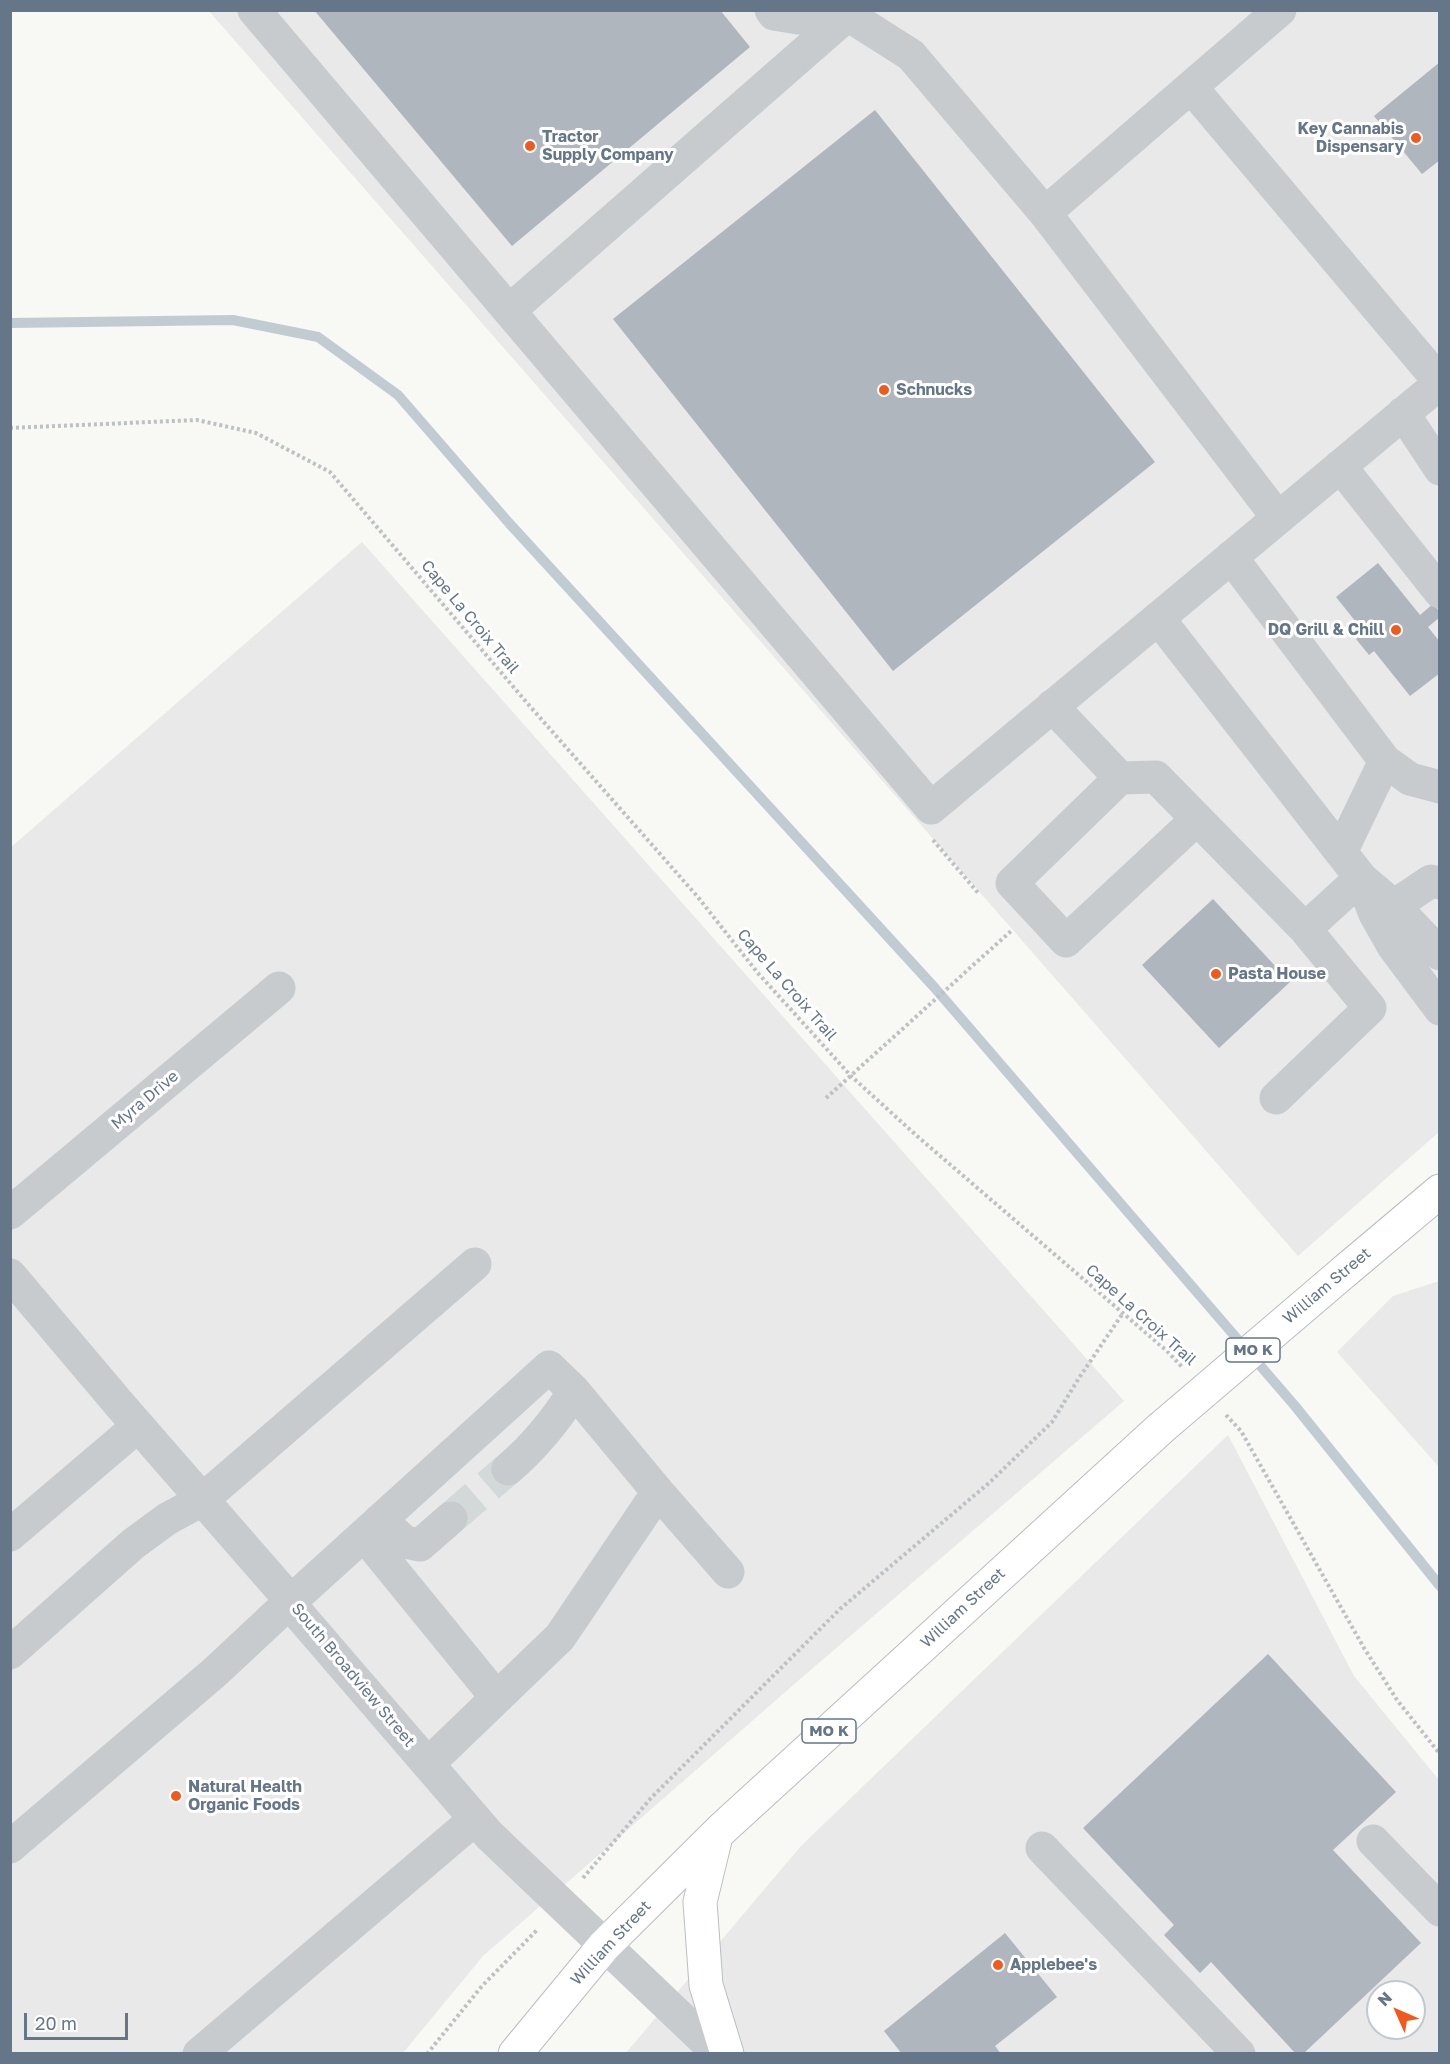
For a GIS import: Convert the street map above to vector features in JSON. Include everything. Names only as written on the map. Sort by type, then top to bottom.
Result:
[{"type":"main road","name":"William Street","points":[[515,2054],[604,1946],[716,1835],[1161,1428],[1345,1271],[1438,1188]]},
{"type":"main road","points":[[716,1835],[700,1902],[706,1985],[727,2054]]},
{"type":"street","points":[[254,10],[931,808],[1440,383],[1191,87]]},
{"type":"street","points":[[771,10],[774,14],[798,18],[851,13],[911,54],[1045,213],[1278,518]]},
{"type":"street","points":[[1045,213],[1280,10]]},
{"type":"street","points":[[509,310],[851,13]]},
{"type":"street","points":[[1403,413],[1440,469]]},
{"type":"street","points":[[1340,466],[1440,592]]},
{"type":"street","points":[[1231,557],[1385,761],[1410,779],[1440,787]]},
{"type":"street","points":[[1158,618],[1362,878],[1394,906],[1440,954]]},
{"type":"street","points":[[1052,706],[1120,778]]},
{"type":"street","points":[[1341,852],[1385,761]]},
{"type":"street","points":[[1197,819],[1066,941],[1012,883],[1120,778],[1156,777],[1305,929],[1370,1008],[1276,1098]]},
{"type":"street","points":[[1394,906],[1437,874]]},
{"type":"street","points":[[1305,929],[1362,878]]},
{"type":"street","points":[[1362,878],[1375,914],[1393,946],[1440,1009]]},
{"type":"street","name":"Myra Drive","points":[[10,1213],[279,988]]},
{"type":"street","points":[[10,1653],[134,1544],[167,1519],[202,1500],[475,1264]]},
{"type":"street","name":"South Broadview Street","points":[[10,1275],[489,1835],[719,2054]]},
{"type":"street","points":[[10,1847],[215,1672],[549,1367],[574,1391],[728,1572]]},
{"type":"street","points":[[508,1469],[551,1427],[574,1391]]},
{"type":"street","points":[[10,1535],[138,1426]]},
{"type":"street","points":[[428,1764],[560,1637],[658,1492]]},
{"type":"street","points":[[372,1528],[405,1542],[420,1545],[451,1518]]},
{"type":"street","points":[[372,1528],[497,1698]]},
{"type":"street","points":[[199,2054],[475,1819]]},
{"type":"street","points":[[1373,1841],[1440,1910]]},
{"type":"street","points":[[1042,1848],[1239,2054]]},
{"type":"path","name":"Cape La Croix Trail","points":[[10,428],[197,420],[256,433],[330,472],[528,704],[697,896],[757,972],[851,1076],[917,1136],[1167,1351],[1189,1375]]},
{"type":"path","points":[[931,808],[930,837],[982,897]]},
{"type":"path","points":[[826,1098],[1012,932],[1004,923]]},
{"type":"path","points":[[590,1870],[651,1798],[840,1609],[989,1483],[1052,1422],[1124,1313]]},
{"type":"path","points":[[1219,1407],[1241,1431],[1364,1648],[1397,1700],[1440,1754]]},
{"type":"path","points":[[427,2054],[482,1986],[523,1946]]},
{"type":"shaded area","points":[[209,11],[1439,11],[1439,1132],[1298,1256]]},
{"type":"shaded area","points":[[362,542],[1124,1401],[799,1680],[483,1956],[403,2053],[11,2053],[10,848]]},
{"type":"shaded area","points":[[1440,1281],[1439,1467],[1337,1352],[1393,1296]]},
{"type":"shaded area","points":[[1228,1435],[1354,1676],[1439,1780],[1439,2053],[625,2054],[801,1846]]},
{"type":"building","name":"Tractor Supply Company","points":[[314,10],[720,10],[750,47],[512,246]]},
{"type":"building","name":"Key Cannabis Dispensary","points":[[1440,62],[1440,160],[1422,174],[1374,116]]},
{"type":"building","name":"Schnucks","points":[[875,110],[1155,462],[893,671],[613,319]]},
{"type":"building","name":"DQ Grill & Chill","points":[[1378,563],[1420,615],[1433,604],[1440,612],[1440,617],[1428,627],[1440,642],[1440,673],[1410,696],[1374,651],[1369,655],[1356,639],[1364,632],[1336,597]]},
{"type":"building","name":"Pasta House","points":[[1213,899],[1290,982],[1219,1048],[1142,965]]},
{"type":"building","points":[[1268,1654],[1396,1792],[1333,1850],[1421,1943],[1382,1980],[1366,1980],[1366,1995],[1303,2054],[1296,2054],[1211,1962],[1200,1973],[1164,1935],[1174,1925],[1083,1828]]},
{"type":"building","name":"Applebee's","points":[[1005,1933],[1057,1997],[995,2046],[1001,2054],[902,2054],[884,2031]]},
{"type":"waterway","points":[[10,323],[233,320],[318,337],[398,395],[509,523],[934,987],[1295,1406],[1440,1586]]},
{"type":"tunnel","points":[[451,1518],[508,1469]]},
{"type":"place","name":"Key Cannabis Dispensary","points":[[1416,138]]},
{"type":"place","name":"Tractor Supply Company","points":[[530,146]]},
{"type":"place","name":"Schnucks","points":[[884,390]]},
{"type":"place","name":"DQ Grill & Chill","points":[[1396,630]]},
{"type":"place","name":"Pasta House","points":[[1216,974]]},
{"type":"place","name":"Natural Health Organic Foods","points":[[176,1796]]},
{"type":"place","name":"Applebee's","points":[[998,1965]]}]
